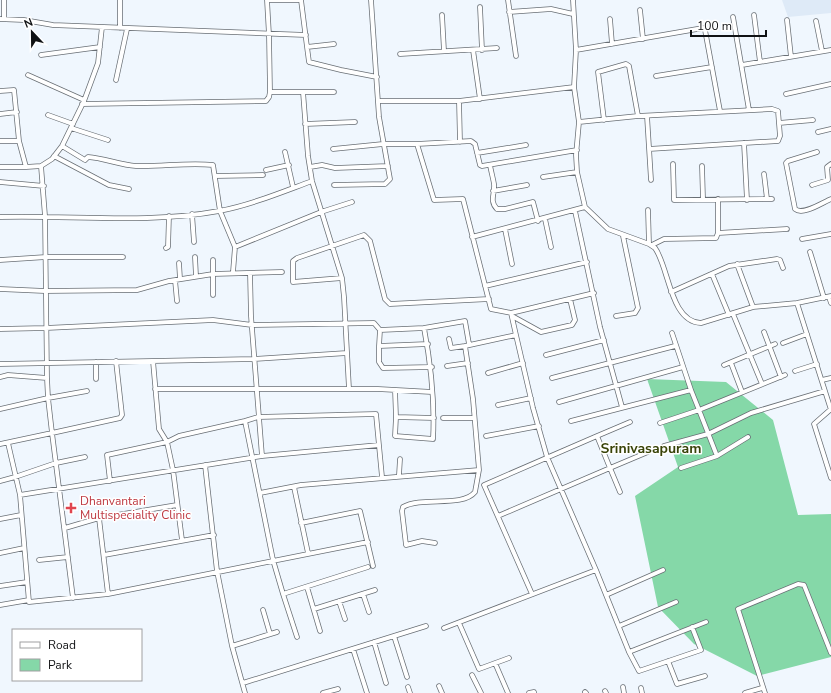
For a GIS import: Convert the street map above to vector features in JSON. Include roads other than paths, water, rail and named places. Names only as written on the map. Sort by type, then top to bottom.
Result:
[{"type":"street","points":[[4,0],[2,18],[53,25],[306,35]]},
{"type":"street","points":[[120,0],[120,28]]},
{"type":"street","points":[[28,75],[83,102],[266,101],[269,98],[270,92],[267,0],[301,0],[309,62],[341,70],[377,76]]},
{"type":"street","points":[[334,185],[385,184],[390,179],[383,144],[378,101],[371,0]]},
{"type":"street","points":[[508,0],[516,56]]},
{"type":"street","points":[[573,0],[576,50],[574,87],[579,122],[577,172],[585,207],[603,226],[623,236],[650,244],[657,251],[671,292],[680,309],[687,318],[696,323],[753,307],[797,303],[828,297]]},
{"type":"street","points":[[480,7],[482,50]]},
{"type":"street","points":[[509,12],[551,9],[573,14]]},
{"type":"street","points":[[640,10],[643,39]]},
{"type":"street","points":[[442,15],[444,51]]},
{"type":"street","points":[[754,15],[760,62]]},
{"type":"street","points":[[733,17],[749,110]]},
{"type":"street","points":[[610,19],[612,44]]},
{"type":"street","points":[[787,20],[792,57]]},
{"type":"street","points":[[816,21],[822,51]]},
{"type":"street","points":[[0,167],[41,166],[54,156],[62,146],[83,102],[98,62],[102,27]]},
{"type":"street","points":[[576,50],[704,28],[720,111]]},
{"type":"street","points":[[116,80],[127,29]]},
{"type":"street","points":[[307,47],[334,44]]},
{"type":"street","points":[[41,55],[100,47]]},
{"type":"street","points":[[400,54],[497,48]]},
{"type":"street","points":[[474,50],[480,99]]},
{"type":"street","points":[[742,65],[831,50]]},
{"type":"street","points":[[604,120],[598,72],[626,64],[629,66],[638,116]]},
{"type":"street","points":[[656,76],[712,67]]},
{"type":"street","points":[[786,94],[831,84]]},
{"type":"street","points":[[378,101],[459,101],[574,87]]},
{"type":"street","points":[[0,92],[14,90],[19,141],[26,167]]},
{"type":"street","points":[[270,92],[334,92]]},
{"type":"street","points":[[304,92],[305,124],[312,181],[342,278],[348,353],[349,389]]},
{"type":"street","points":[[459,101],[460,142]]},
{"type":"street","points":[[579,122],[638,116],[778,109],[780,136],[778,141],[649,149]]},
{"type":"street","points":[[0,114],[17,112]]},
{"type":"street","points":[[48,116],[108,140]]},
{"type":"street","points":[[647,116],[651,180]]},
{"type":"street","points":[[779,123],[813,120]]},
{"type":"street","points":[[305,124],[356,122]]},
{"type":"street","points":[[818,132],[831,129]]},
{"type":"street","points":[[0,141],[19,141]]},
{"type":"street","points":[[333,149],[383,144],[473,142],[475,144],[480,165],[490,165],[577,150]]},
{"type":"street","points":[[744,143],[747,200]]},
{"type":"street","points":[[417,144],[434,200],[463,199],[491,309],[512,315],[541,332],[572,325],[575,320],[570,299]]},
{"type":"street","points":[[477,153],[526,145]]},
{"type":"street","points":[[62,146],[85,160],[88,157],[96,157],[106,162],[136,166],[213,165],[220,211],[235,247],[233,272]]},
{"type":"street","points":[[285,152],[293,188]]},
{"type":"street","points":[[817,152],[788,161],[786,163],[795,209],[799,211],[817,207],[831,199]]},
{"type":"street","points":[[54,156],[109,185],[129,189]]},
{"type":"street","points":[[310,167],[322,164],[335,168],[388,166]]},
{"type":"street","points":[[673,164],[674,200],[770,199],[764,174]]},
{"type":"street","points":[[812,185],[829,179],[827,167],[831,164]]},
{"type":"street","points":[[266,170],[289,165]]},
{"type":"street","points":[[490,165],[493,191],[492,200],[497,209],[505,209],[534,203],[538,221]]},
{"type":"street","points":[[41,166],[46,216],[45,291],[48,398],[73,598]]},
{"type":"street","points":[[702,166],[703,199]]},
{"type":"street","points":[[543,177],[577,172]]},
{"type":"street","points":[[215,176],[263,175]]},
{"type":"street","points":[[0,217],[46,216],[123,218],[169,216],[220,211],[312,181]]},
{"type":"street","points":[[0,182],[44,186]]},
{"type":"street","points":[[493,191],[527,185]]},
{"type":"street","points":[[650,244],[664,239],[715,238],[718,233],[718,199]]},
{"type":"street","points":[[235,247],[321,212],[352,202]]},
{"type":"street","points":[[472,237],[538,221],[585,207]]},
{"type":"street","points":[[648,210],[650,244]]},
{"type":"street","points":[[575,211],[609,363],[622,407]]},
{"type":"street","points":[[192,214],[194,242]]},
{"type":"street","points":[[166,248],[168,247],[169,216]]},
{"type":"street","points":[[545,219],[551,247]]},
{"type":"street","points":[[505,229],[512,264]]},
{"type":"street","points":[[718,233],[787,229]]},
{"type":"street","points":[[802,239],[831,234]]},
{"type":"street","points":[[342,278],[293,282],[293,261],[297,258],[362,235],[367,237],[385,300],[390,304],[488,299]]},
{"type":"street","points":[[616,316],[635,312],[638,308],[623,236]]},
{"type":"street","points":[[810,252],[831,303]]},
{"type":"street","points":[[0,260],[46,257],[123,257]]},
{"type":"street","points":[[196,257],[196,276]]},
{"type":"street","points":[[671,292],[737,264],[777,259],[780,260],[783,268]]},
{"type":"street","points":[[213,260],[213,295]]},
{"type":"street","points":[[485,286],[587,262]]},
{"type":"street","points":[[177,301],[179,263]]},
{"type":"street","points":[[737,264],[753,307]]},
{"type":"street","points":[[0,289],[45,291],[137,290],[196,276],[233,272],[282,272]]},
{"type":"street","points":[[250,273],[256,390],[262,456]]},
{"type":"street","points":[[712,274],[750,354],[762,384]]},
{"type":"street","points":[[512,315],[594,293]]},
{"type":"street","points":[[797,303],[831,410],[814,425],[831,478]]},
{"type":"street","points":[[512,315],[531,398],[547,457],[596,570],[629,652],[639,671],[701,650],[692,628]]},
{"type":"street","points":[[0,329],[213,320],[252,325],[374,322],[380,330],[380,362],[383,368],[432,367]]},
{"type":"street","points":[[380,330],[424,328],[465,321],[479,470],[475,492],[472,496],[466,499],[411,503],[403,507],[402,511],[406,545],[422,541],[435,543]]},
{"type":"street","points":[[396,390],[395,436],[434,439],[432,367],[424,328]]},
{"type":"street","points":[[660,423],[699,410],[783,376],[764,332]]},
{"type":"street","points":[[672,333],[675,346],[691,390],[717,456]]},
{"type":"street","points":[[783,343],[808,334]]},
{"type":"street","points":[[449,339],[451,348],[516,335]]},
{"type":"street","points":[[546,356],[604,340]]},
{"type":"street","points":[[379,346],[428,344]]},
{"type":"street","points":[[724,365],[775,344]]},
{"type":"street","points":[[552,378],[675,346]]},
{"type":"street","points":[[0,364],[254,359],[348,353]]},
{"type":"street","points":[[0,444],[120,418],[122,415],[116,361]]},
{"type":"street","points":[[153,361],[159,429],[167,442],[173,470],[182,540]]},
{"type":"street","points":[[96,362],[96,379]]},
{"type":"street","points":[[447,366],[468,363]]},
{"type":"street","points":[[488,373],[523,363]]},
{"type":"street","points":[[731,363],[742,392]]},
{"type":"street","points":[[795,371],[817,364]]},
{"type":"street","points":[[559,402],[683,367]]},
{"type":"street","points":[[0,377],[8,375],[47,378]]},
{"type":"street","points":[[822,380],[831,378]]},
{"type":"street","points":[[155,389],[349,389],[432,392]]},
{"type":"street","points":[[571,421],[691,390]]},
{"type":"street","points":[[0,409],[87,391]]},
{"type":"street","points":[[664,446],[708,434],[751,413],[825,391]]},
{"type":"street","points":[[498,405],[531,398]]},
{"type":"street","points":[[110,481],[107,455],[167,442],[179,436],[258,417],[376,414],[382,477]]},
{"type":"street","points":[[396,417],[434,418]]},
{"type":"street","points":[[443,418],[474,418]]},
{"type":"street","points":[[245,421],[277,578],[297,637]]},
{"type":"street","points":[[532,594],[484,485],[630,422]]},
{"type":"street","points":[[486,436],[539,426]]},
{"type":"street","points":[[597,436],[620,492]]},
{"type":"street","points":[[681,468],[717,456],[748,437]]},
{"type":"street","points":[[8,442],[20,495],[20,515],[29,600]]},
{"type":"street","points":[[20,495],[60,490],[262,456],[379,445]]},
{"type":"street","points":[[498,516],[648,452]]},
{"type":"street","points":[[0,481],[56,463],[85,457]]},
{"type":"street","points":[[400,459],[400,475]]},
{"type":"street","points":[[205,465],[218,571],[232,646],[245,693]]},
{"type":"street","points":[[260,493],[294,487],[400,475],[479,470]]},
{"type":"street","points":[[294,487],[308,553]]},
{"type":"street","points":[[65,528],[99,518],[177,505]]},
{"type":"street","points":[[283,594],[370,567],[368,542],[360,511],[301,523]]},
{"type":"street","points":[[0,519],[20,515]]},
{"type":"street","points":[[99,518],[108,594]]},
{"type":"street","points":[[104,555],[214,534]]},
{"type":"street","points":[[0,605],[29,600],[29,602],[108,594],[368,542]]},
{"type":"street","points":[[0,553],[24,548]]},
{"type":"street","points":[[39,560],[68,557]]},
{"type":"street","points":[[444,628],[596,570]]},
{"type":"street","points":[[606,595],[663,570]]},
{"type":"street","points":[[0,586],[27,582]]},
{"type":"street","points":[[765,693],[762,688],[738,609],[798,584],[804,585],[831,653]]},
{"type":"street","points":[[307,587],[320,631]]},
{"type":"street","points":[[314,609],[375,590]]},
{"type":"street","points":[[363,594],[369,612]]},
{"type":"street","points":[[339,601],[345,619]]},
{"type":"street","points":[[619,626],[676,602]]},
{"type":"street","points":[[263,610],[270,634]]},
{"type":"street","points":[[629,652],[706,622]]},
{"type":"street","points":[[459,623],[479,669],[508,658]]},
{"type":"street","points":[[243,683],[426,626]]},
{"type":"street","points":[[232,646],[277,632]]},
{"type":"street","points":[[394,636],[407,676]]},
{"type":"street","points":[[374,642],[386,683]]},
{"type":"street","points":[[353,649],[367,693]]},
{"type":"street","points":[[668,661],[677,684],[705,676]]},
{"type":"street","points":[[495,663],[508,693]]},
{"type":"street","points":[[472,674],[481,693]]},
{"type":"street","points":[[439,686],[442,693]]},
{"type":"street","points":[[408,687],[410,693]]},
{"type":"street","points":[[623,687],[624,693]]},
{"type":"street","points":[[746,693],[762,688]]},
{"type":"street","points":[[323,693],[338,689]]},
{"type":"place","name":"Dhanvantari Multispeciality Clinic","points":[[71,508]]},
{"type":"district","name":"Srinivasapuram","points":[[651,448]]}]
